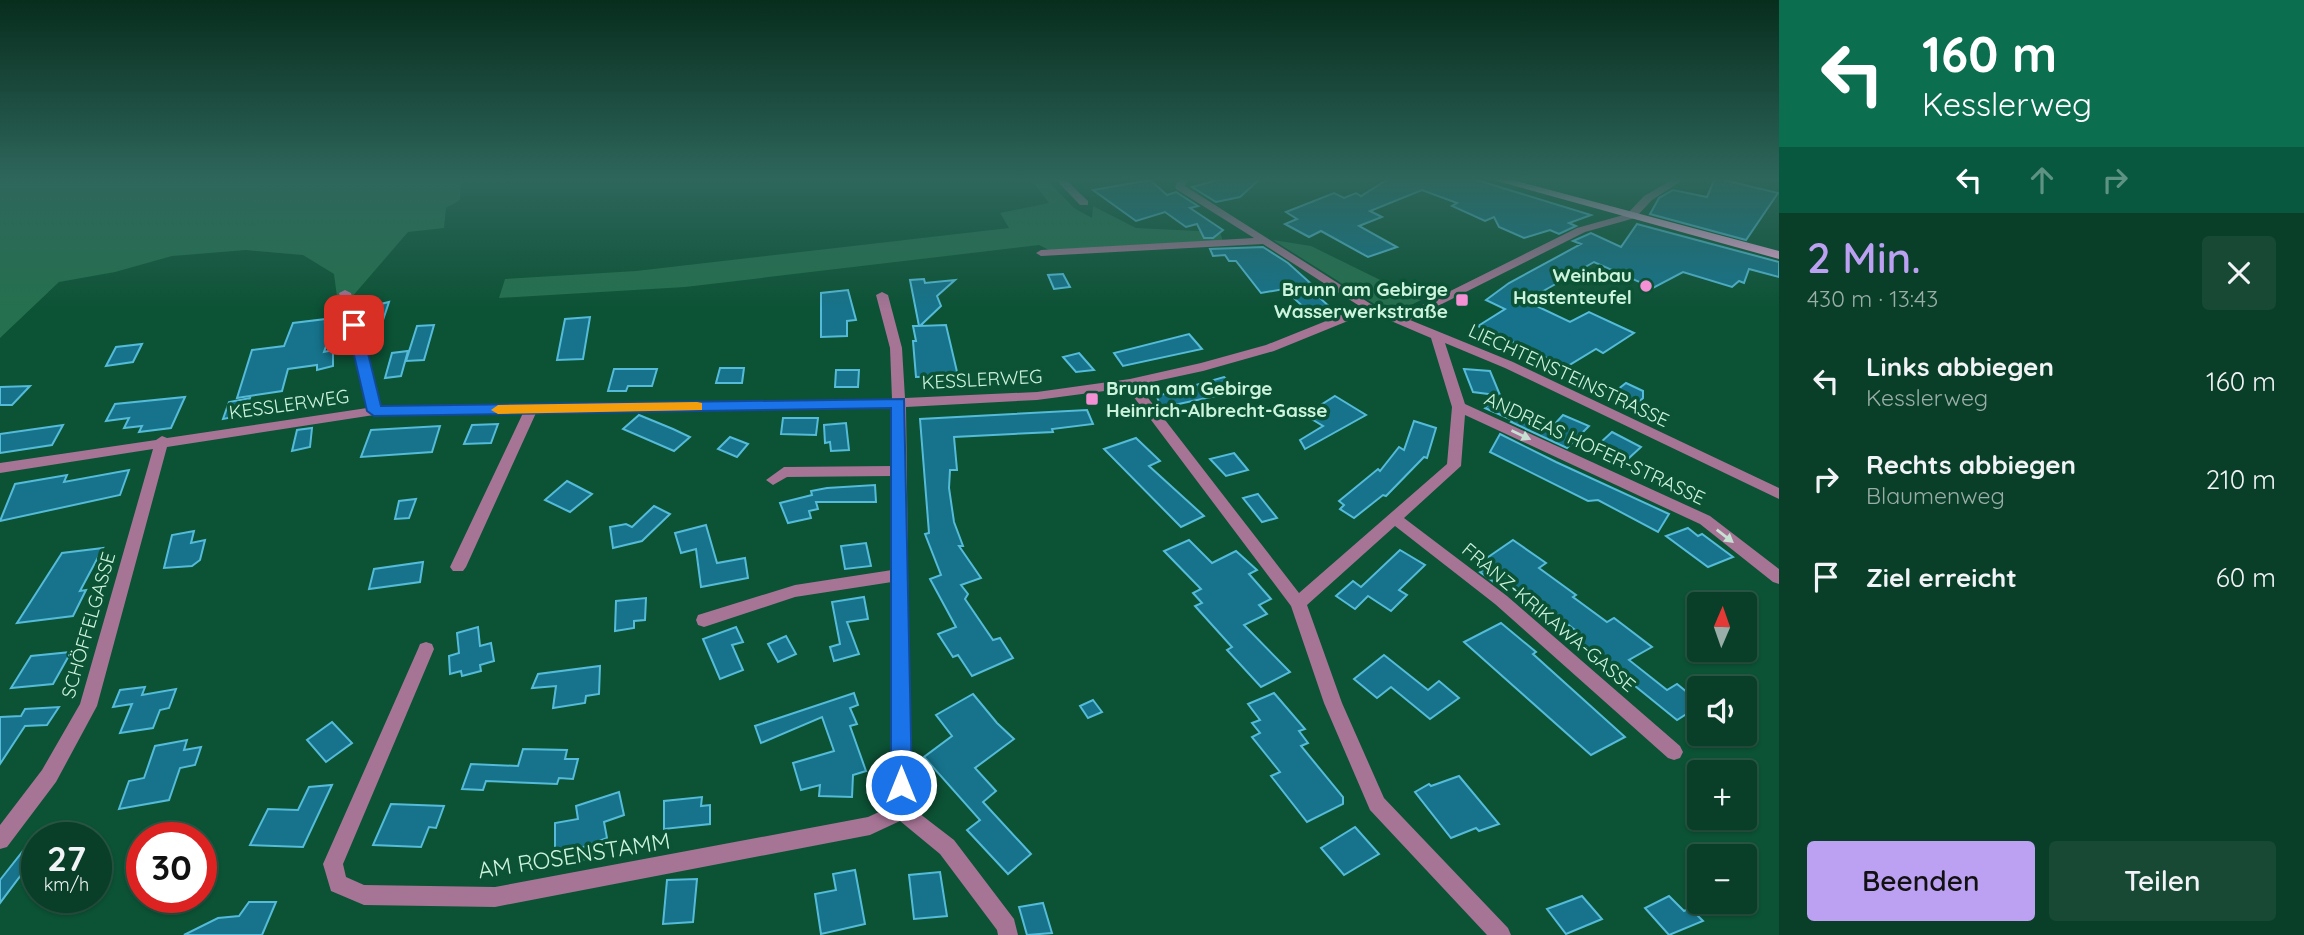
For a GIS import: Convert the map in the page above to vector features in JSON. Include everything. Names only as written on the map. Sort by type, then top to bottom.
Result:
[{"type":"main road","points":[[1652,222],[1779,255]]},
{"type":"street","name":"LIECHTENSTEINSTRASSE","points":[[1235,222],[1370,308],[1509,365],[1779,494]]},
{"type":"street","points":[[1400,321],[1581,230],[1611,222]]},
{"type":"street","points":[[1041,253],[1266,241]]},
{"type":"street","points":[[345,293],[374,411]]},
{"type":"street","points":[[882,295],[895,348],[899,403],[902,811],[947,847],[1007,926],[1008,935]]},
{"type":"street","name":"KESSLERWEG","points":[[0,468],[162,441],[374,411],[899,403],[1037,396],[1130,383],[1270,348],[1370,308]]},
{"type":"street","points":[[1298,603],[1454,466],[1459,407],[1437,336]]},
{"type":"street","points":[[1130,383],[1298,603],[1333,703],[1377,804],[1501,935]]},
{"type":"street","name":"ANDREAS HOFER-STRASSE","points":[[1459,407],[1705,520],[1779,578]]},
{"type":"street","points":[[458,567],[531,409]]},
{"type":"street","name":"SCHÖFFELGASSE","points":[[0,840],[49,776],[88,705],[162,441]]},
{"type":"street","points":[[773,480],[784,472],[899,471]]},
{"type":"street","name":"FRANZ-KRIKAWA-GASSE","points":[[1394,518],[1501,600],[1674,752]]},
{"type":"street","points":[[704,620],[795,591],[900,575]]},
{"type":"street","name":"AM ROSENSTAMM","points":[[426,649],[333,864],[338,884],[364,895],[495,897],[870,826],[902,811]]},
{"type":"green space","points":[[0,222],[445,222],[444,228],[408,232],[339,312],[334,274],[303,255],[246,250],[172,256],[115,272],[59,282],[0,338]]},
{"type":"green space","points":[[1005,222],[1124,222],[1136,228],[1220,232],[1223,242],[1049,250],[1039,245],[685,287],[499,298],[505,279],[636,271],[1009,228]]},
{"type":"green space","points":[[1273,240],[1311,246],[1421,300],[1409,306],[1376,305]]},
{"type":"building","points":[[1178,222],[1210,222],[1223,230],[1213,238],[1204,238],[1197,224],[1186,227]]},
{"type":"building","points":[[1291,222],[1370,222],[1359,226],[1397,247],[1368,257],[1321,231],[1309,237],[1285,224]]},
{"type":"building","points":[[1496,222],[1573,222],[1569,223],[1576,226],[1559,234],[1550,230],[1524,238],[1499,227]]},
{"type":"building","points":[[1678,222],[1759,222],[1746,240]]},
{"type":"building","points":[[1637,224],[1779,262],[1779,277],[1749,269],[1744,283],[1739,281],[1732,287],[1683,272],[1653,288],[1594,262],[1526,301],[1570,322],[1589,312],[1634,333],[1603,353],[1596,349],[1566,367],[1478,326],[1505,309],[1486,300],[1509,283],[1581,244],[1573,241],[1591,233],[1621,247]]},
{"type":"building","points":[[1263,247],[1288,263],[1317,289],[1311,290],[1332,309],[1311,314],[1284,289],[1261,293],[1236,261],[1229,261],[1225,255],[1213,256],[1210,249]]},
{"type":"building","points":[[1063,274],[1070,287],[1054,289],[1048,275]]},
{"type":"building","points":[[924,279],[925,283],[955,280],[937,296],[941,306],[920,326],[946,325],[958,376],[916,377],[913,341],[916,341],[913,326],[919,326],[910,280]]},
{"type":"building","points":[[848,290],[856,320],[847,321],[847,336],[821,337],[821,293]]},
{"type":"building","points":[[389,302],[378,335],[366,337],[364,308]]},
{"type":"building","points":[[590,317],[583,359],[557,360],[565,319]]},
{"type":"building","points":[[326,319],[325,322],[335,321],[324,352],[333,350],[333,366],[317,370],[317,365],[288,369],[282,391],[237,398],[252,350],[284,346],[293,323]]},
{"type":"building","points":[[434,325],[424,360],[406,361],[417,326]]},
{"type":"building","points":[[1189,334],[1202,349],[1123,366],[1114,353]]},
{"type":"building","points":[[142,344],[133,362],[106,366],[116,347]]},
{"type":"building","points":[[408,351],[401,376],[385,378],[392,353]]},
{"type":"building","points":[[1079,353],[1094,370],[1076,372],[1063,357]]},
{"type":"building","points":[[720,368],[744,368],[742,383],[716,383]]},
{"type":"building","points":[[614,369],[657,369],[652,386],[628,386],[626,391],[608,391]]},
{"type":"building","points":[[1464,369],[1490,371],[1510,419],[1485,408],[1496,395],[1473,392]]},
{"type":"building","points":[[836,370],[859,370],[858,387],[835,387]]},
{"type":"building","points":[[1224,377],[1239,391],[1160,408],[1157,396]]},
{"type":"building","points":[[1626,383],[1643,391],[1643,398],[1637,404],[1612,394]]},
{"type":"building","points":[[30,386],[12,405],[0,405],[0,387]]},
{"type":"building","points":[[1335,396],[1366,415],[1305,449],[1300,440],[1323,426],[1305,415]]},
{"type":"building","points":[[185,397],[171,428],[139,432],[142,426],[124,428],[129,418],[106,421],[115,404]]},
{"type":"building","points":[[250,398],[244,415],[223,419],[229,402]]},
{"type":"building","points":[[1087,410],[1093,424],[1052,429],[1053,432],[954,437],[957,470],[950,470],[949,488],[954,522],[963,546],[959,546],[981,578],[961,585],[968,594],[965,599],[993,640],[1000,638],[1013,658],[972,676],[958,655],[953,657],[938,634],[956,627],[930,579],[941,575],[925,534],[929,533],[920,419]]},
{"type":"building","points":[[1520,413],[1553,426],[1563,415],[1589,426],[1567,448],[1511,422]]},
{"type":"building","points":[[639,415],[690,437],[674,451],[623,429]]},
{"type":"building","points":[[783,418],[818,418],[816,435],[781,434]]},
{"type":"building","points":[[1414,421],[1436,428],[1427,458],[1424,457],[1386,496],[1383,495],[1354,518],[1340,509],[1344,505],[1339,501],[1378,469],[1380,471],[1399,447],[1404,450]]},
{"type":"building","points":[[846,423],[849,450],[831,451],[830,442],[825,443],[824,425]]},
{"type":"building","points":[[498,424],[491,443],[464,444],[472,425]]},
{"type":"building","points":[[63,425],[52,445],[0,453],[0,434]]},
{"type":"building","points":[[440,426],[432,452],[361,457],[371,430]]},
{"type":"building","points":[[312,428],[310,447],[292,451],[297,430]]},
{"type":"building","points":[[1612,432],[1641,447],[1629,458],[1600,443]]},
{"type":"building","points":[[1500,434],[1669,514],[1658,532],[1598,500],[1588,501],[1490,452]]},
{"type":"building","points":[[730,437],[748,444],[737,457],[718,449]]},
{"type":"building","points":[[1136,438],[1160,461],[1149,466],[1204,516],[1181,527],[1104,449]]},
{"type":"building","points":[[1234,453],[1248,470],[1226,476],[1210,459]]},
{"type":"building","points":[[129,470],[120,495],[0,521],[15,484],[67,475],[64,482]]},
{"type":"building","points":[[567,481],[592,494],[570,512],[545,500]]},
{"type":"building","points":[[875,485],[876,502],[816,502],[818,509],[809,511],[811,518],[788,523],[780,503],[812,495],[811,491]]},
{"type":"building","points":[[1258,494],[1277,518],[1262,522],[1243,498]]},
{"type":"building","points":[[416,499],[409,518],[395,519],[399,501]]},
{"type":"building","points":[[654,506],[670,514],[642,541],[613,548],[610,527],[626,524],[632,527]]},
{"type":"building","points":[[706,525],[717,563],[745,558],[748,578],[701,587],[696,549],[681,553],[675,533]]},
{"type":"building","points":[[1688,528],[1698,536],[1702,534],[1733,557],[1708,567],[1666,536]]},
{"type":"building","points":[[194,531],[191,543],[205,540],[200,560],[192,566],[164,568],[172,535]]},
{"type":"building","points":[[1189,540],[1212,563],[1236,551],[1257,570],[1249,574],[1271,599],[1259,605],[1267,614],[1244,625],[1290,672],[1261,687],[1227,650],[1232,647],[1195,606],[1202,603],[1193,593],[1201,589],[1164,551]]},
{"type":"building","points":[[1513,540],[1546,563],[1539,568],[1576,595],[1573,597],[1607,622],[1614,618],[1652,647],[1629,660],[1667,690],[1677,684],[1687,692],[1687,714],[1677,720],[1577,639],[1583,636],[1545,607],[1540,610],[1507,584],[1502,588],[1480,572],[1488,567],[1481,562]]},
{"type":"building","points":[[866,543],[871,566],[845,569],[841,546]]},
{"type":"building","points":[[103,548],[80,591],[86,590],[73,616],[17,623],[62,553]]},
{"type":"building","points":[[1400,550],[1425,565],[1399,590],[1407,595],[1391,611],[1368,596],[1355,609],[1336,596],[1353,581],[1361,587]]},
{"type":"building","points":[[423,562],[420,582],[369,589],[374,569]]},
{"type":"building","points":[[864,597],[868,619],[847,622],[859,654],[834,661],[830,647],[840,644],[832,602]]},
{"type":"building","points":[[646,598],[645,620],[634,621],[634,628],[615,631],[616,601]]},
{"type":"building","points":[[1501,623],[1536,652],[1533,654],[1625,737],[1591,755],[1464,642]]},
{"type":"building","points":[[478,627],[480,646],[491,643],[494,661],[480,665],[481,671],[462,676],[461,671],[450,674],[449,656],[459,653],[457,633]]},
{"type":"building","points":[[736,627],[743,642],[732,645],[743,670],[720,679],[703,639]]},
{"type":"building","points":[[786,636],[796,654],[778,662],[768,644]]},
{"type":"building","points":[[71,652],[53,684],[11,688],[31,656]]},
{"type":"building","points":[[1384,655],[1428,690],[1439,681],[1459,698],[1430,719],[1391,687],[1377,698],[1354,679]]},
{"type":"building","points":[[600,666],[599,694],[586,696],[585,703],[553,708],[556,686],[532,688],[538,674]]},
{"type":"building","points":[[145,687],[142,695],[176,689],[169,708],[160,710],[153,728],[120,733],[132,704],[113,707],[120,690]]},
{"type":"building","points":[[854,693],[858,705],[850,708],[857,724],[850,726],[866,771],[853,775],[852,797],[819,796],[820,785],[801,790],[793,763],[834,751],[822,717],[761,743],[755,726]]},
{"type":"building","points":[[1274,693],[1305,729],[1299,731],[1308,743],[1301,746],[1343,797],[1343,804],[1307,822],[1271,776],[1280,772],[1252,737],[1260,733],[1252,723],[1260,720],[1248,704]]},
{"type":"building","points":[[973,694],[1014,739],[975,768],[996,791],[983,802],[1031,854],[1008,874],[967,830],[980,820],[924,757],[952,736],[936,715]]},
{"type":"building","points":[[1093,700],[1102,712],[1088,718],[1080,706]]},
{"type":"building","points":[[59,707],[47,725],[25,726],[0,764],[0,717],[21,716],[25,709]]},
{"type":"building","points":[[332,722],[352,743],[326,762],[307,740]]},
{"type":"building","points":[[187,740],[184,750],[201,747],[195,765],[180,768],[169,800],[119,809],[129,781],[144,778],[155,746]]},
{"type":"building","points":[[523,749],[567,750],[565,759],[578,759],[573,779],[559,778],[557,784],[486,781],[483,790],[462,789],[471,764],[518,766]]},
{"type":"building","points":[[1459,776],[1499,824],[1479,831],[1476,828],[1451,838],[1415,792],[1429,784],[1431,786]]},
{"type":"building","points":[[332,785],[303,847],[250,845],[268,809],[298,810],[309,787]]},
{"type":"building","points":[[619,792],[624,815],[604,822],[607,838],[583,847],[586,859],[555,866],[555,823],[578,819],[576,806]]},
{"type":"building","points":[[702,797],[701,806],[710,805],[710,824],[664,829],[664,801]]},
{"type":"building","points":[[391,804],[444,806],[436,828],[429,827],[421,847],[373,845]]},
{"type":"building","points":[[1355,827],[1379,854],[1344,875],[1321,848]]},
{"type":"building","points":[[21,854],[21,875],[0,903],[0,880]]},
{"type":"building","points":[[855,870],[865,924],[821,934],[815,894],[836,890],[833,874]]},
{"type":"building","points":[[940,872],[947,916],[914,919],[909,875]]},
{"type":"building","points":[[697,879],[693,922],[663,924],[667,880]]},
{"type":"building","points":[[1582,896],[1602,919],[1566,934],[1547,909]]},
{"type":"building","points":[[1669,896],[1684,911],[1687,910],[1687,914],[1696,914],[1703,921],[1669,935],[1645,908]]},
{"type":"building","points":[[249,902],[276,902],[262,935],[184,935],[218,918],[239,916]]},
{"type":"building","points":[[1043,903],[1052,933],[1027,935],[1019,907]]},
{"type":"slow traffic","points":[[498,410],[697,406]]},
{"type":"place","name":"Weinbau Hastenteufel","points":[[1646,286]]},
{"type":"place","name":"Brunn am Gebirge Wasserwerkstraße","points":[[1462,300]]},
{"type":"place","name":"Brunn am Gebirge Heinrich-Albrecht-Gasse","points":[[1092,399]]},
{"type":"route","points":[[354,325],[374,411],[899,403],[901,785]]}]
